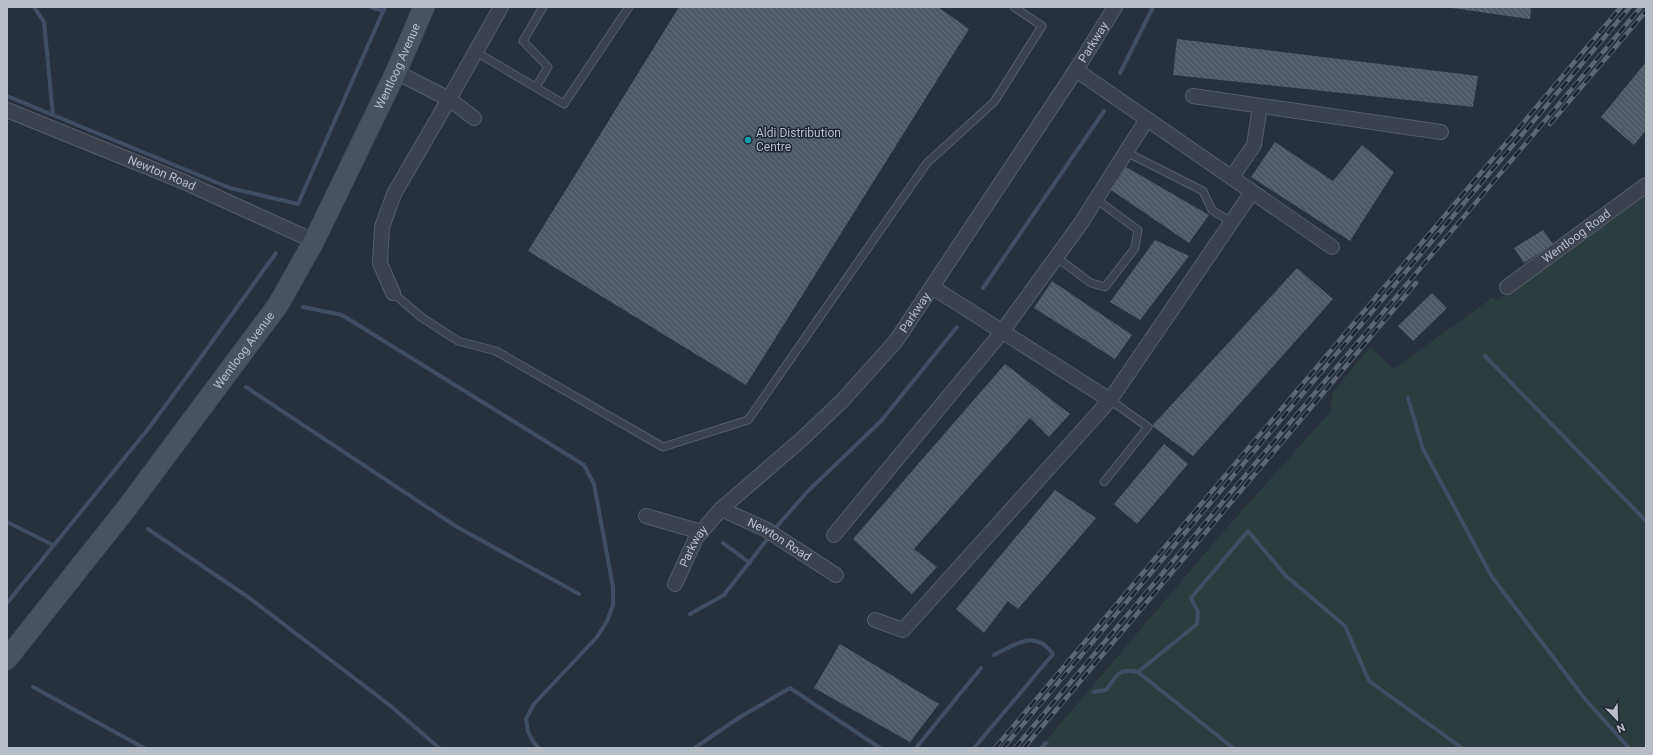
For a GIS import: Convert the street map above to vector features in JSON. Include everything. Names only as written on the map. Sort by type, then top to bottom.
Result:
[{"type":"main road","name":"Wentloog Avenue","points":[[7,658],[126,509],[278,304],[314,242],[396,72],[424,7]]},
{"type":"street","points":[[393,293],[380,263],[382,227],[394,194],[501,7]]},
{"type":"street","name":"Parkway","points":[[675,584],[696,538],[721,509],[802,439],[842,401],[896,341],[1076,70],[1115,7]]},
{"type":"street","points":[[1076,70],[1332,247]]},
{"type":"street","points":[[396,72],[449,99],[474,118]]},
{"type":"street","points":[[1193,96],[1441,132]]},
{"type":"street","points":[[1232,178],[1254,145],[1260,106]]},
{"type":"street","name":"Newton Road","points":[[7,110],[182,181],[314,242]]},
{"type":"street","points":[[834,534],[1002,332],[1081,223],[1147,119]]},
{"type":"street","name":"Wentloog Road","points":[[1507,287],[1646,185]]},
{"type":"street","points":[[875,620],[903,630],[1110,400],[1252,192]]},
{"type":"street","points":[[932,287],[1110,400]]},
{"type":"street","name":"Newton Road","points":[[721,509],[765,529],[836,575]]},
{"type":"street","points":[[646,516],[701,532]]},
{"type":"lane","points":[[536,87],[548,67],[523,41],[543,7]]},
{"type":"lane","points":[[476,52],[564,104],[629,7]]},
{"type":"lane","points":[[393,293],[421,317],[458,341],[496,351],[663,447],[748,420],[927,163],[994,102],[1042,26],[1014,7]]},
{"type":"lane","points":[[1126,152],[1203,191],[1212,210],[1231,222]]},
{"type":"lane","points":[[1056,257],[1091,282],[1105,287],[1134,248],[1138,230],[1096,200]]},
{"type":"lane","points":[[1104,482],[1148,428],[1110,400]]},
{"type":"green space","points":[[1646,191],[1646,748],[1040,748],[1223,532],[1330,412],[1333,392],[1370,347],[1394,369],[1493,297],[1496,301],[1528,280]]},
{"type":"building","name":"Aldi Distribution Centre","points":[[679,7],[938,7],[969,29],[746,385],[528,251]]},
{"type":"building","points":[[1445,7],[1531,7],[1530,19]]},
{"type":"building","points":[[1177,39],[1478,76],[1473,107],[1173,75]]},
{"type":"building","points":[[1646,62],[1646,130],[1634,145],[1601,117]]},
{"type":"building","points":[[1275,142],[1333,181],[1362,145],[1394,172],[1350,241],[1251,177]]},
{"type":"building","points":[[1126,167],[1209,215],[1189,243],[1111,190]]},
{"type":"building","points":[[1543,230],[1553,244],[1524,263],[1514,248]]},
{"type":"building","points":[[1155,240],[1189,256],[1140,320],[1110,302]]},
{"type":"building","points":[[1297,268],[1333,299],[1193,456],[1152,426]]},
{"type":"building","points":[[1052,281],[1132,335],[1115,359],[1034,308]]},
{"type":"building","points":[[1432,293],[1447,308],[1413,341],[1398,326]]},
{"type":"building","points":[[1005,364],[1070,414],[1049,437],[1030,418],[914,549],[937,567],[912,594],[853,539]]},
{"type":"building","points":[[1164,444],[1188,464],[1137,524],[1114,504]]},
{"type":"building","points":[[1055,490],[1096,518],[1018,609],[1008,601],[984,633],[956,609]]},
{"type":"building","points":[[840,644],[939,704],[910,742],[814,688]]},
{"type":"waterway","points":[[34,7],[44,22],[53,115]]},
{"type":"waterway","points":[[371,7],[383,11]]},
{"type":"waterway","points":[[7,96],[230,188],[298,204],[385,7]]},
{"type":"waterway","points":[[1120,73],[1153,7]]},
{"type":"waterway","points":[[983,288],[1104,111]]},
{"type":"waterway","points":[[7,603],[148,429],[276,253]]},
{"type":"waterway","points":[[303,307],[342,315],[584,465],[594,484],[613,587],[613,605],[607,621],[597,637],[534,704],[526,719],[528,732],[534,743],[539,748]]},
{"type":"waterway","points":[[690,614],[724,595],[779,524],[808,491],[881,421],[957,327]]},
{"type":"waterway","points":[[1485,356],[1646,521]]},
{"type":"waterway","points":[[246,387],[457,527],[579,594]]},
{"type":"waterway","points":[[1408,398],[1423,449],[1492,577],[1585,699],[1629,748]]},
{"type":"waterway","points":[[7,522],[53,545]]},
{"type":"waterway","points":[[148,529],[248,597],[392,707],[439,748]]},
{"type":"waterway","points":[[1138,672],[1197,624],[1198,612],[1191,598],[1248,531],[1285,575],[1345,626],[1369,681],[1462,748]]},
{"type":"waterway","points":[[723,543],[750,563]]},
{"type":"waterway","points":[[974,748],[1053,654],[1046,646],[1032,640],[1018,643],[994,655]]},
{"type":"waterway","points":[[916,748],[981,668]]},
{"type":"waterway","points":[[1094,692],[1106,690],[1122,672],[1138,672],[1233,748]]},
{"type":"waterway","points":[[33,687],[144,748]]},
{"type":"waterway","points":[[696,747],[740,717],[790,688],[880,748]]},
{"type":"waterway","points":[[1041,748],[1046,743]]},
{"type":"railway","points":[[995,748],[1621,7]]},
{"type":"railway","points":[[1003,748],[1630,7]]},
{"type":"railway","points":[[1015,748],[1641,7]]},
{"type":"railway","points":[[1550,124],[1646,11]]},
{"type":"railway","points":[[1024,748],[1416,283]]},
{"type":"place","name":"Aldi Distribution Centre","points":[[748,140]]}]
